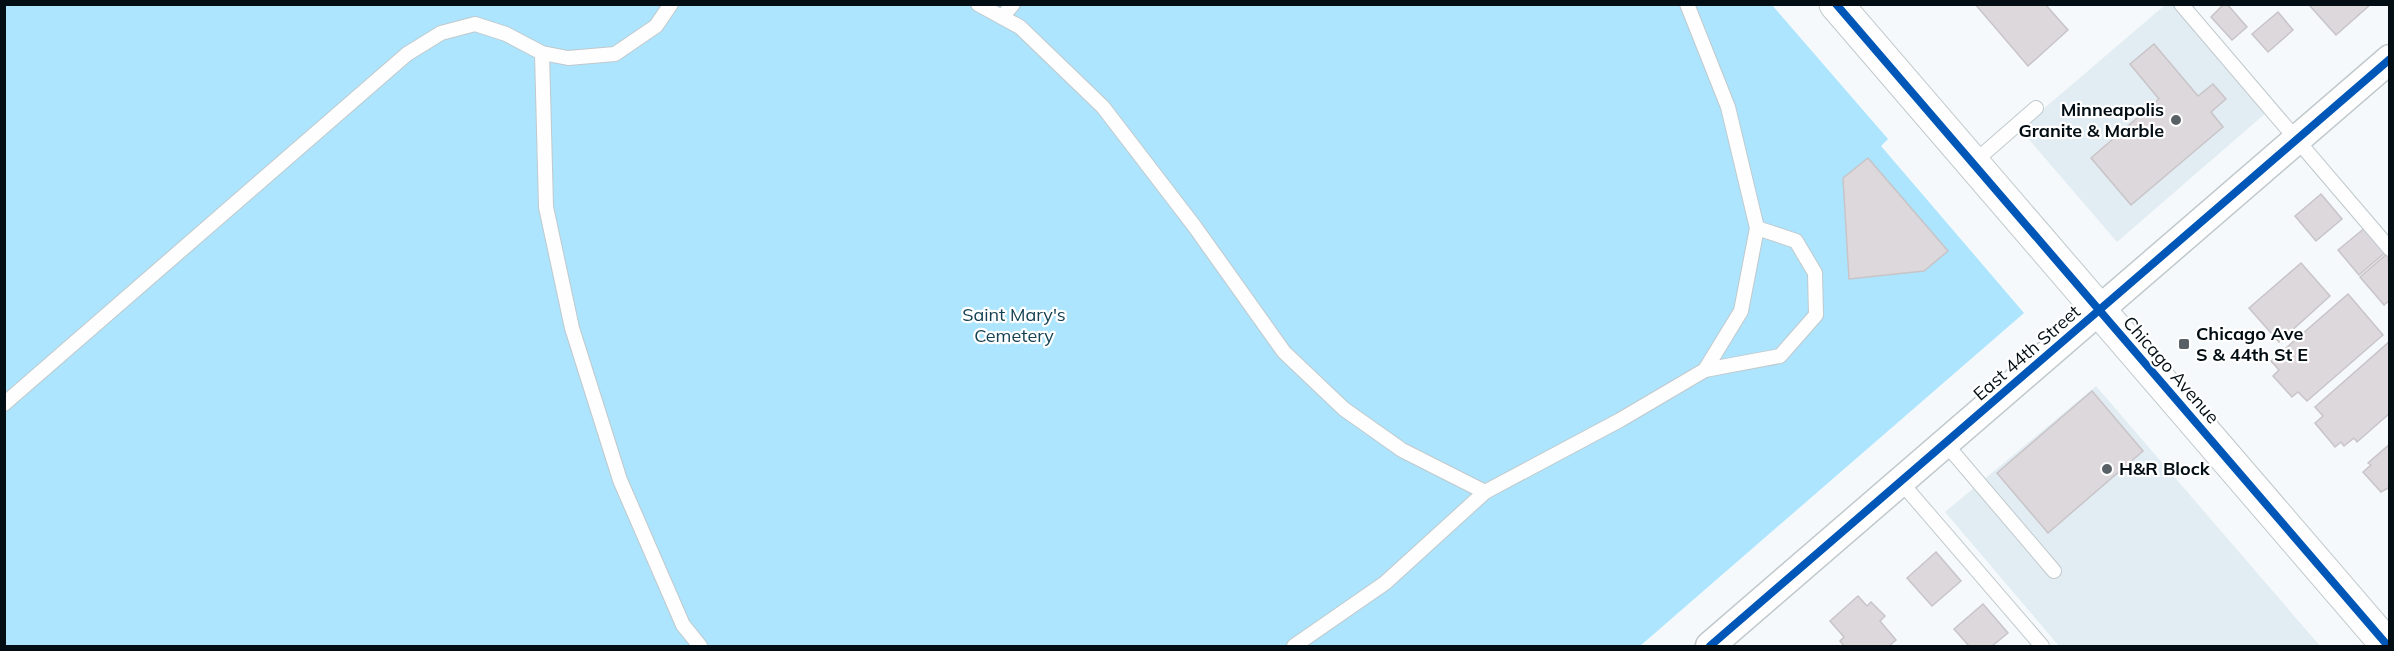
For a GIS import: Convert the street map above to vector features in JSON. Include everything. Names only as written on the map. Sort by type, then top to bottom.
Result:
[{"type":"street","name":"Chicago Avenue","points":[[1836,4],[2388,646]]},
{"type":"street","name":"East 44th Street","points":[[1716,645],[1900,481],[2390,59]]},
{"type":"lane","points":[[4,404],[407,54],[441,33],[475,24],[506,34],[542,53],[568,58],[615,54],[656,26],[671,4]]},
{"type":"lane","points":[[978,4],[1020,27],[1103,107],[1195,227],[1284,352],[1344,409],[1363,423],[1402,450],[1485,492]]},
{"type":"lane","points":[[1002,17],[1013,4]]},
{"type":"lane","points":[[1687,4],[1728,107],[1757,228],[1741,311],[1705,370]]},
{"type":"lane","points":[[2181,4],[2390,249]]},
{"type":"lane","points":[[542,53],[546,207],[572,328],[620,480],[682,625],[700,646]]},
{"type":"lane","points":[[1973,162],[2036,108]]},
{"type":"lane","points":[[1294,646],[1385,583],[1485,492],[1620,420],[1705,370],[1780,357],[1816,315],[1815,273],[1796,241],[1757,228]]},
{"type":"lane","points":[[1945,443],[2054,571]]},
{"type":"lane","points":[[1900,481],[2042,646]]},
{"type":"shaded area","points":[[2165,5],[2174,5],[2267,112],[2117,242],[2020,129]]},
{"type":"shaded area","points":[[2096,386],[2320,646],[2059,646],[1945,512]]},
{"type":"green space","name":"Saint Mary's Cemetery","points":[[4,5],[1772,5],[1888,139],[1881,146],[2024,313],[1640,646],[5,646]]},
{"type":"building","points":[[1975,4],[2045,4],[2068,30],[2028,66]]},
{"type":"building","points":[[2224,4],[2227,4],[2247,27],[2232,40],[2211,17]]},
{"type":"building","points":[[2312,4],[2371,4],[2336,35],[2310,6]]},
{"type":"building","points":[[2278,12],[2293,30],[2268,52],[2252,34]]},
{"type":"building","name":"Minneapolis Granite & Marble","points":[[2154,44],[2198,96],[2213,84],[2226,99],[2211,112],[2223,127],[2131,205],[2091,158],[2159,99],[2130,64]]},
{"type":"building","points":[[1868,158],[1948,251],[1924,271],[1849,279],[1843,178]]},
{"type":"building","points":[[2321,194],[2342,219],[2316,241],[2295,216]]},
{"type":"building","points":[[2366,227],[2387,251],[2359,275],[2338,250]]},
{"type":"building","points":[[2388,253],[2390,300],[2384,305],[2360,277]]},
{"type":"building","points":[[2301,263],[2330,296],[2279,342],[2249,308]]},
{"type":"building","points":[[2348,294],[2383,335],[2307,401],[2298,392],[2292,397],[2273,376],[2279,370],[2271,361]]},
{"type":"building","points":[[2389,342],[2390,413],[2357,442],[2354,438],[2344,446],[2341,442],[2335,447],[2315,423],[2323,416],[2315,407]]},
{"type":"building","points":[[2092,391],[2143,451],[2048,533],[1997,473]]},
{"type":"building","points":[[2390,444],[2390,487],[2381,492],[2363,472],[2371,465],[2368,463]]},
{"type":"building","points":[[1936,552],[1961,581],[1932,606],[1907,578]]},
{"type":"building","points":[[1858,596],[1867,606],[1871,602],[1885,616],[1880,621],[1896,640],[1889,646],[1844,646],[1840,641],[1844,637],[1830,621]]},
{"type":"building","points":[[1983,604],[2008,633],[1992,646],[1969,646],[1954,629]]},
{"type":"cycle path","points":[[1836,4],[2388,646]]},
{"type":"cycle path","points":[[1710,646],[2390,59]]},
{"type":"place","name":"Minneapolis Granite & Marble","points":[[2176,120]]},
{"type":"place","name":"Chicago Ave S & 44th St E","points":[[2184,344]]},
{"type":"place","name":"H&R Block","points":[[2107,469]]}]
